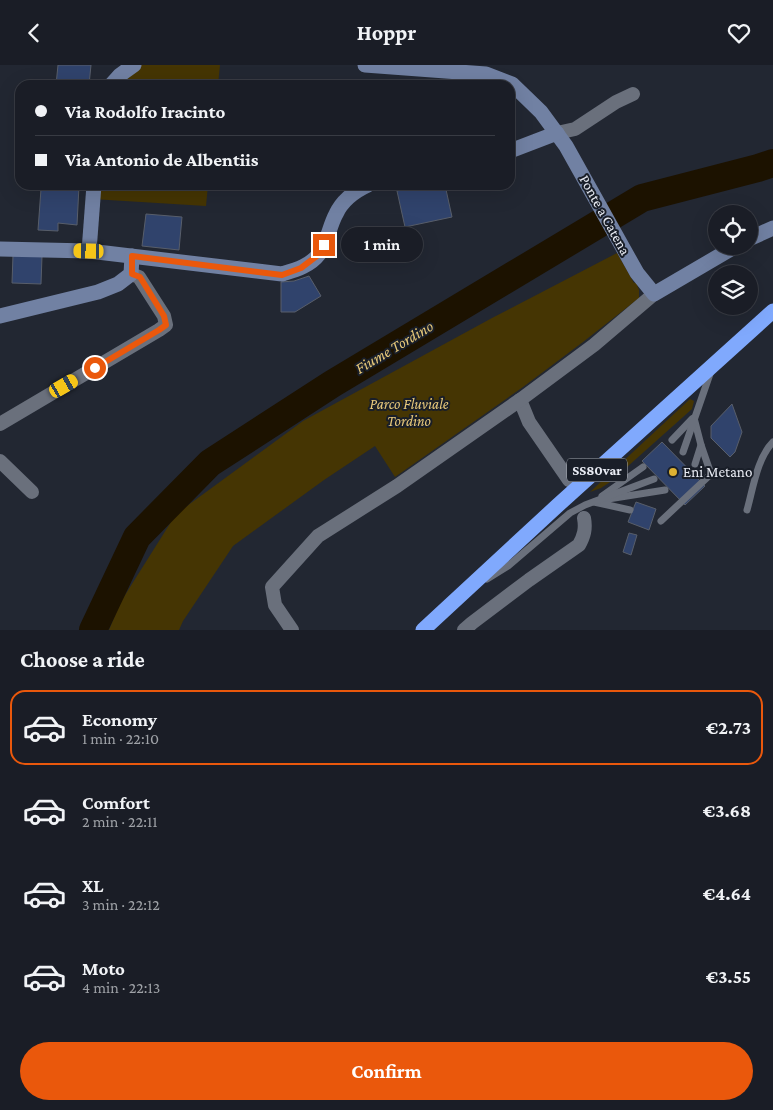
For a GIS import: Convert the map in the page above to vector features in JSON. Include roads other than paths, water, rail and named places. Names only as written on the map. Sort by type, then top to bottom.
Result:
[{"type":"highway","name":"SS80var","points":[[423,630],[773,311]]},
{"type":"main road","points":[[116,80],[134,65]]},
{"type":"main road","name":"Ponte a Catena","points":[[365,65],[486,74],[502,80]]},
{"type":"main road","name":"Ponte a Catena","points":[[515,87],[541,112],[557,133],[637,273],[654,293]]},
{"type":"main road","points":[[515,149],[557,133]]},
{"type":"main road","points":[[89,251],[94,190]]},
{"type":"main road","points":[[0,249],[89,251],[282,275],[301,268],[318,255],[329,235],[336,213],[348,198],[358,190]]},
{"type":"main road","points":[[758,235],[773,228]]},
{"type":"main road","points":[[654,293],[720,255]]},
{"type":"main road","points":[[0,316],[98,292],[118,284],[132,274],[132,256]]},
{"type":"street","points":[[557,133],[575,129],[633,94]]},
{"type":"street","points":[[0,424],[166,325],[164,316],[140,277],[132,274]]},
{"type":"street","points":[[292,630],[275,605],[272,587],[318,536],[397,486],[520,400],[594,345],[654,293]]},
{"type":"street","points":[[520,400],[529,422],[569,480]]},
{"type":"street","points":[[0,461],[32,492]]},
{"type":"street","points":[[464,630],[529,580],[580,545],[584,536],[584,518]]},
{"type":"lane","points":[[683,452],[712,366]]},
{"type":"lane","points":[[672,440],[694,417]]},
{"type":"lane","points":[[661,521],[711,473],[694,417]]},
{"type":"lane","points":[[747,511],[761,460],[767,448],[773,442]]},
{"type":"lane","points":[[695,464],[701,445]]},
{"type":"lane","points":[[593,502],[643,467]]},
{"type":"lane","points":[[461,595],[508,566],[570,513],[584,505],[654,479]]},
{"type":"lane","points":[[593,502],[665,490]]},
{"type":"lane","points":[[593,502],[630,510]]},
{"type":"waterway","name":"Fiume Tordino","points":[[93,630],[137,537],[210,463],[332,384],[642,198],[773,163]]},
{"type":"place","name":"Eni Metano","points":[[673,472]]},
{"type":"park label","name":"Parco Fluviale Tordino","points":[[409,412]]}]
